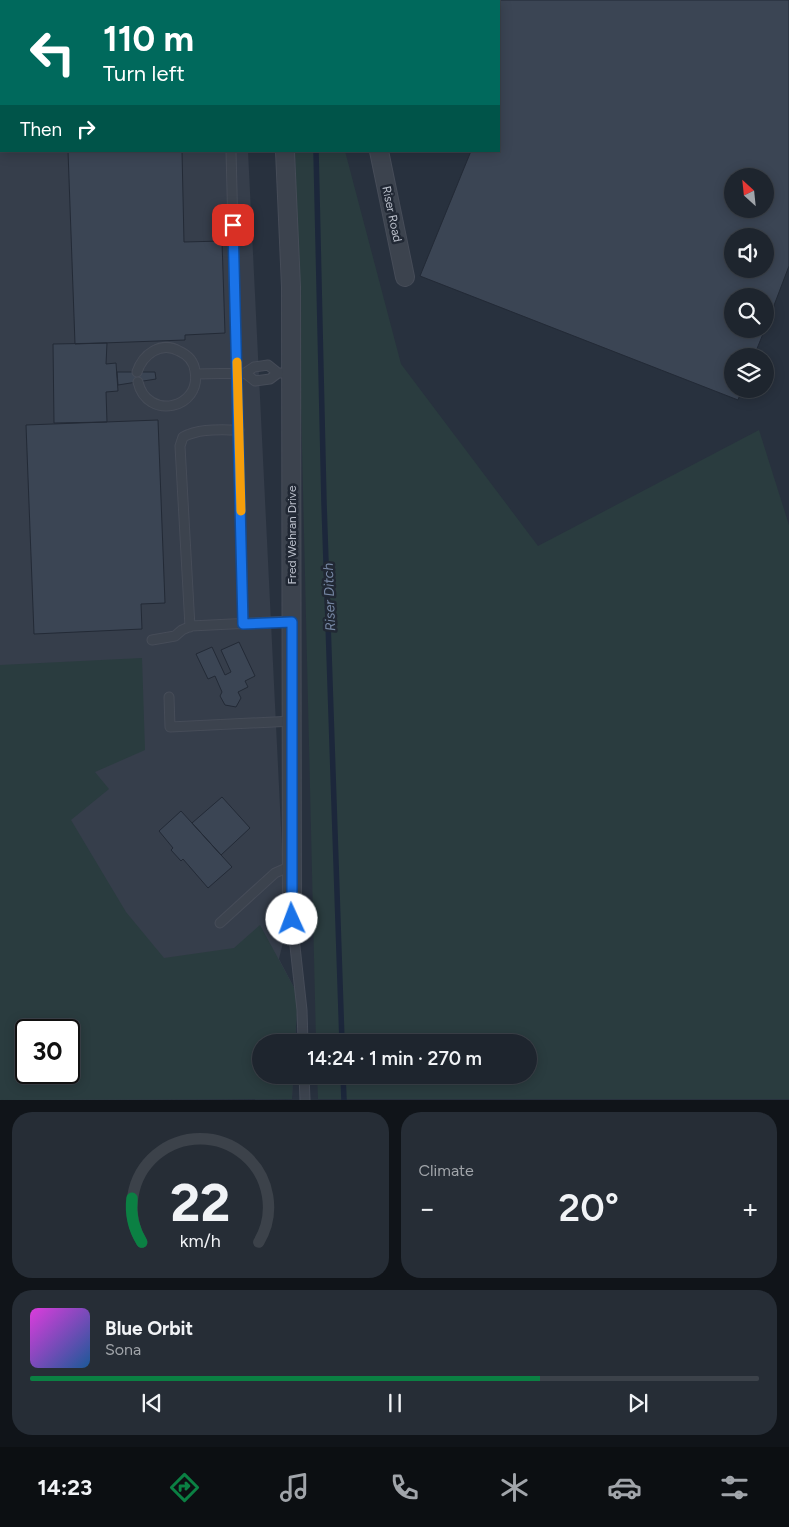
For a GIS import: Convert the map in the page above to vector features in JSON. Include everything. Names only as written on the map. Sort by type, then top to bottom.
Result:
[{"type":"street","name":"Fred Wehran Drive","points":[[285,152],[291,287],[285,373],[292,622],[292,919]]},
{"type":"street","name":"Riser Road","points":[[379,152],[405,277]]},
{"type":"lane","points":[[231,152],[242,373],[239,430],[243,624]]},
{"type":"lane","points":[[137,372],[142,360],[149,353],[157,349],[167,348],[176,349],[184,353],[191,360],[196,374],[194,389],[188,397],[180,403],[170,406],[160,406],[151,402],[144,396],[138,382]]},
{"type":"lane","points":[[196,374],[242,373],[254,367],[268,365],[285,373]]},
{"type":"lane","points":[[242,373],[255,381],[270,379],[285,373]]},
{"type":"lane","points":[[190,626],[180,446],[183,437],[192,432],[239,430]]},
{"type":"lane","points":[[152,640],[175,636],[190,626],[292,622]]},
{"type":"lane","points":[[170,697],[170,727],[292,721]]},
{"type":"lane","points":[[220,923],[275,873],[291,866]]},
{"type":"lane","points":[[292,919],[303,1034]]},
{"type":"lane","points":[[304,1084],[305,1100]]},
{"type":"shaded area","points":[[0,152],[248,152],[286,930],[279,959],[298,995],[296,1034],[252,1034],[252,1084],[293,1084],[292,1099],[0,1100]]},
{"type":"shaded area","points":[[295,152],[345,152],[401,364],[538,546],[759,430],[789,525],[789,1099],[318,1099],[317,1084],[537,1084],[537,1034],[316,1034]]},
{"type":"shaded area","points":[[142,658],[145,750],[95,772],[109,789],[71,820],[126,912],[164,958],[234,948],[260,925],[298,995],[296,1034],[252,1034],[252,1084],[293,1084],[292,1099],[0,1100],[0,665]]},
{"type":"building","points":[[500,0],[789,0],[789,266],[774,305],[774,288],[724,288],[724,338],[761,338],[757,348],[724,348],[724,395],[420,276],[471,152],[500,152]]},
{"type":"building","points":[[68,152],[182,152],[184,242],[222,241],[225,333],[185,335],[185,340],[75,344]]},
{"type":"building","points":[[107,343],[106,364],[116,363],[118,391],[106,392],[107,422],[54,423],[53,344]]},
{"type":"building","points":[[117,372],[155,372],[156,379],[118,385]]},
{"type":"building","points":[[158,420],[165,603],[141,604],[142,629],[34,634],[26,425]]},
{"type":"building","points":[[239,642],[255,676],[245,681],[248,687],[238,692],[241,698],[236,707],[225,705],[220,696],[222,692],[215,676],[208,679],[196,654],[212,647],[225,675],[231,672],[221,650]]},
{"type":"building","points":[[222,797],[250,828],[221,855],[192,823]]},
{"type":"building","points":[[181,811],[232,867],[208,888],[183,859],[181,861],[171,850],[173,848],[159,831]]},
{"type":"waterway","name":"Riser Ditch","points":[[316,152],[324,503],[342,1034]]},
{"type":"waterway","name":"Riser Ditch","points":[[343,1084],[344,1100]]},
{"type":"slow traffic","points":[[237,362],[241,511]]},
{"type":"route","points":[[233,225],[243,624],[292,622],[292,919]]}]
